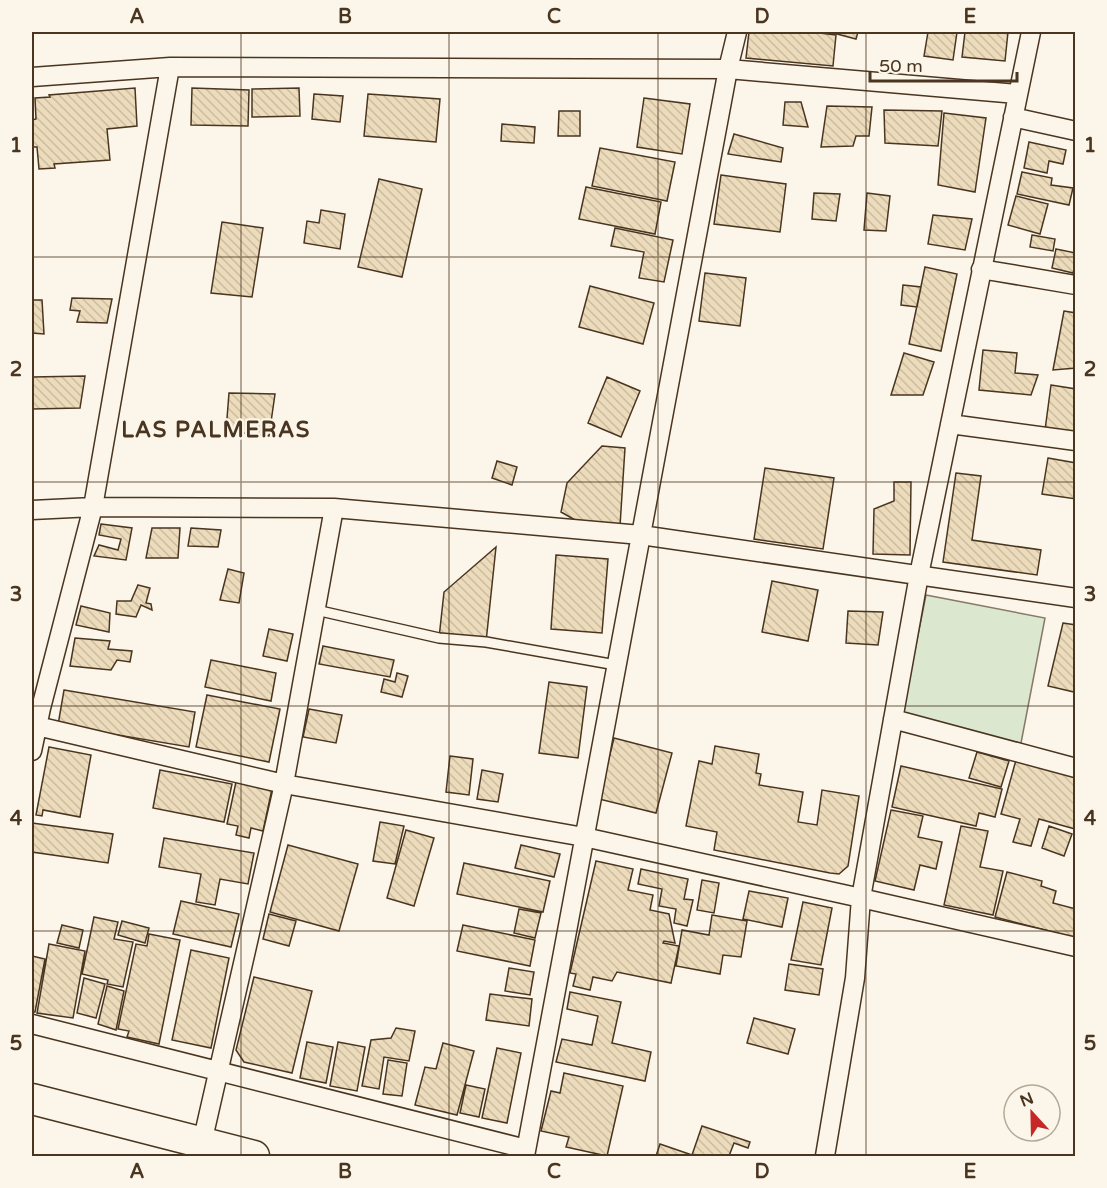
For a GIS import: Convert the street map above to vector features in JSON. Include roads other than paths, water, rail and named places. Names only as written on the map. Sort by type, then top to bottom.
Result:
[{"type":"highway","points":[[32,1100],[203,1150],[254,1156]]},
{"type":"street","points":[[32,1024],[525,1153],[728,69],[737,32]]},
{"type":"street","points":[[825,1156],[855,978],[861,898],[919,575],[1031,32]]},
{"type":"street","points":[[32,751],[37,714],[93,507],[170,67]]},
{"type":"street","points":[[32,77],[170,67],[728,69],[1017,94]]},
{"type":"street","points":[[1013,117],[1076,131]]},
{"type":"street","points":[[981,269],[1076,285]]},
{"type":"street","points":[[950,424],[1076,441]]},
{"type":"street","points":[[32,510],[93,507],[334,508],[641,535],[1076,598]]},
{"type":"street","points":[[203,1150],[218,1072],[284,784],[334,508]]},
{"type":"street","points":[[37,714],[284,784],[584,837],[1076,947]]},
{"type":"street","points":[[893,719],[1076,768]]},
{"type":"lane","points":[[316,610],[439,638],[486,642],[616,665]]},
{"type":"district","name":"LAS PALMERAS","points":[[216,429]]}]
